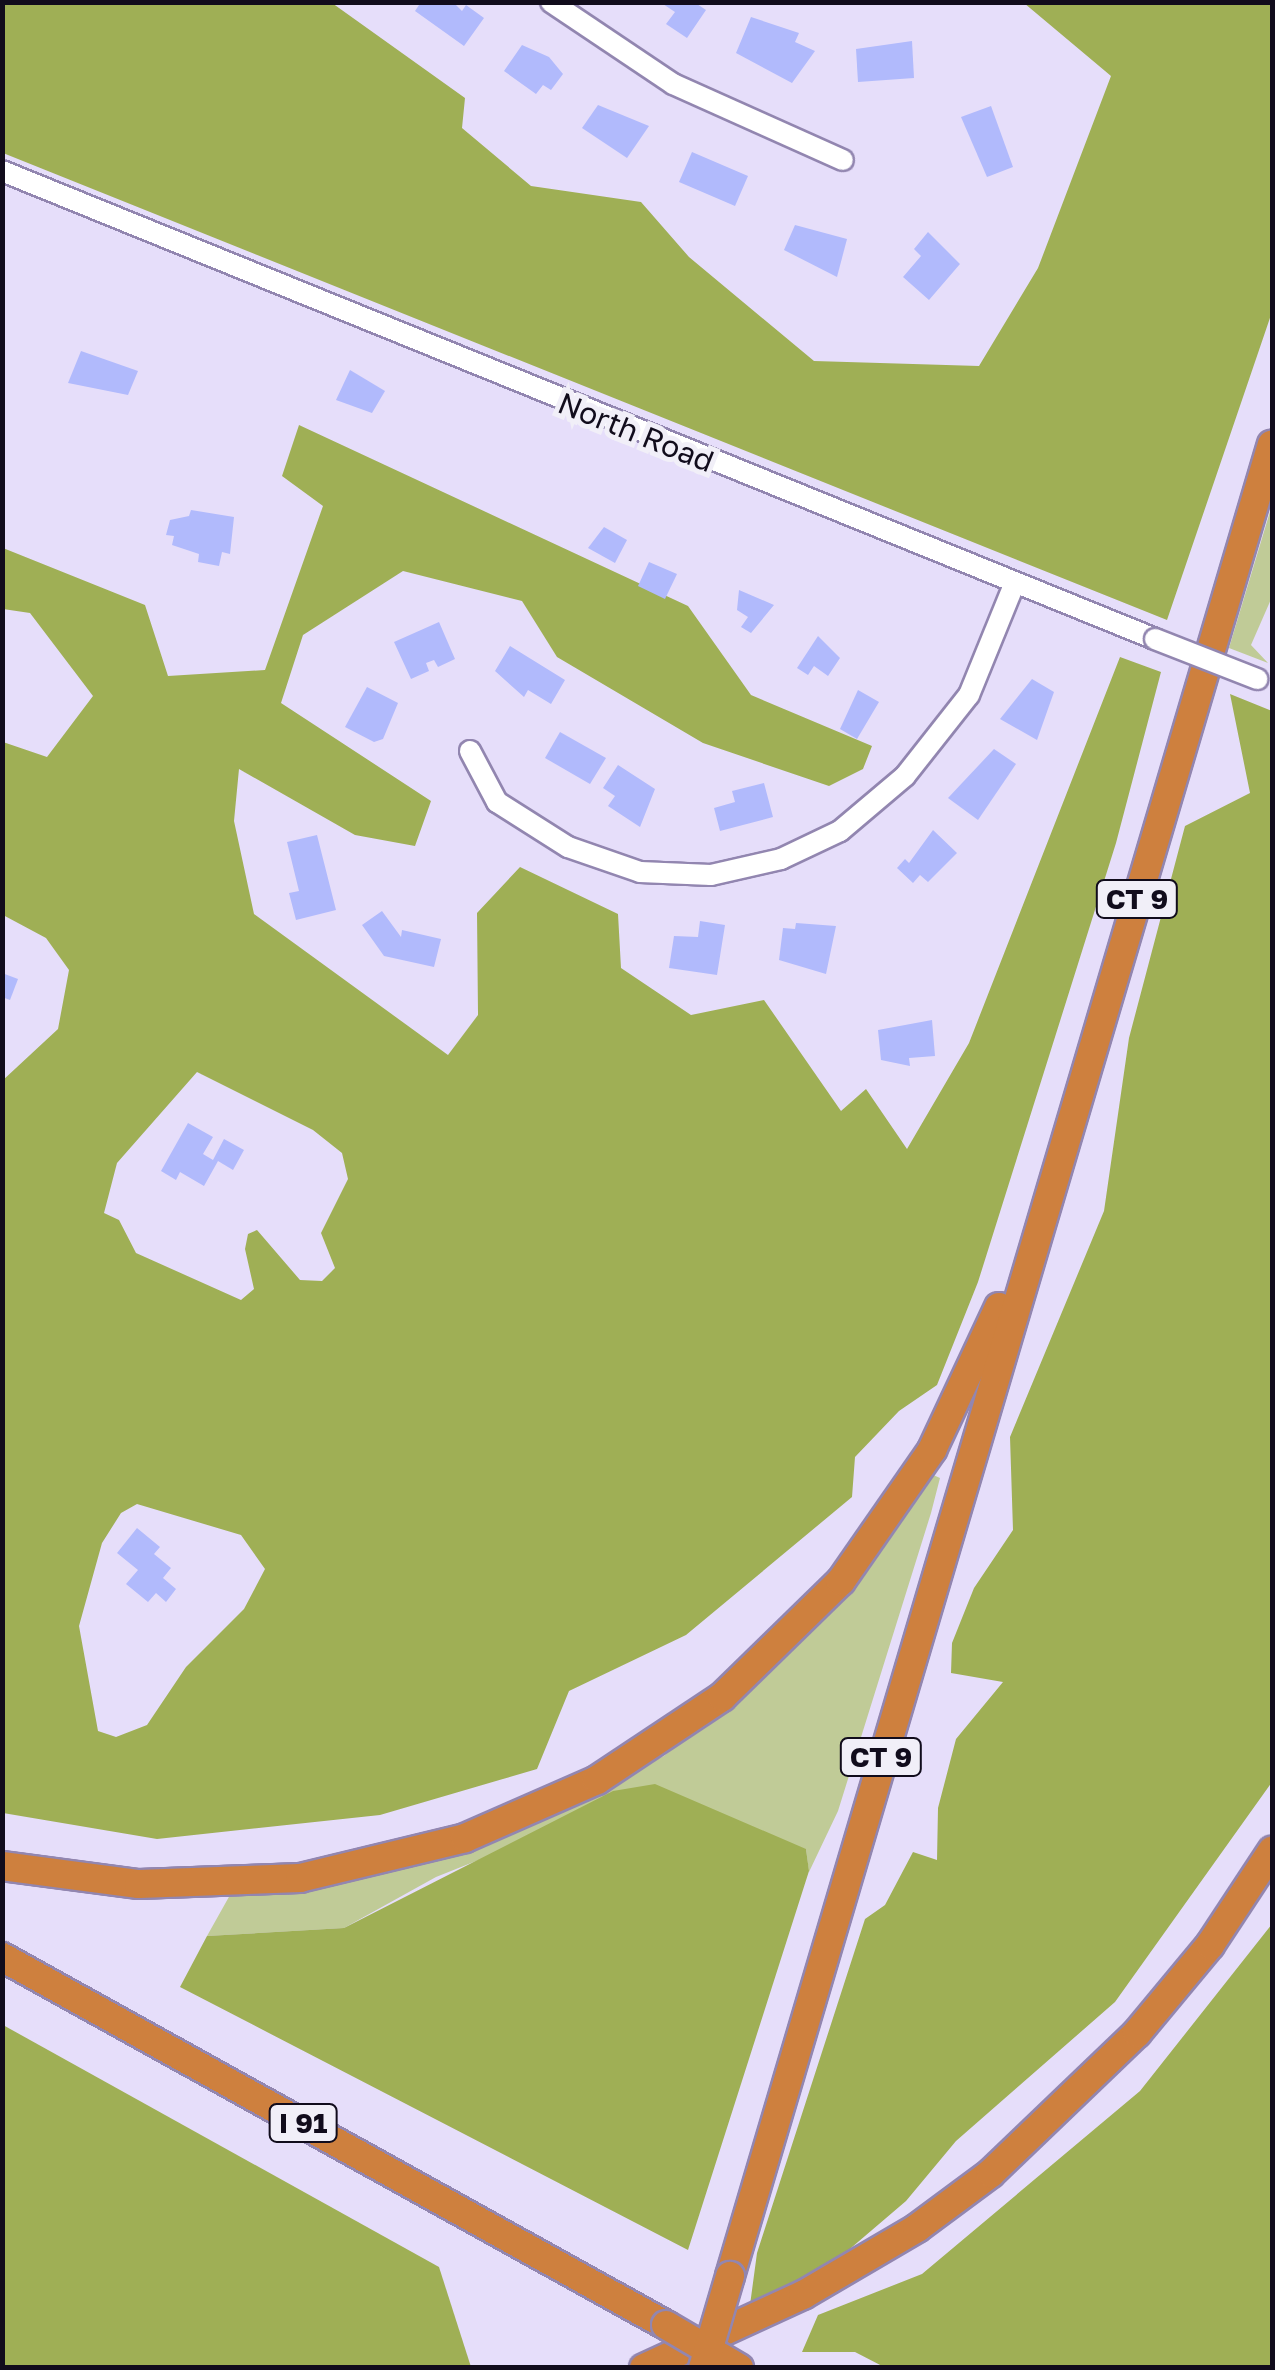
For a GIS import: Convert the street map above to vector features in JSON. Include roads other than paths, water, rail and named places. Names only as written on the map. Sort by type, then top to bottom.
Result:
[{"type":"highway","name":"CT 9","points":[[703,2368],[1272,444]]},
{"type":"highway","points":[[2,1866],[169,1885],[337,1872],[505,1823],[646,1752],[776,1649],[874,1541],[952,1414],[1036,1239]]},
{"type":"highway","points":[[644,2368],[803,2296],[917,2228],[991,2174],[1137,2034],[1210,1945],[1272,1851]]},
{"type":"highway","name":"I 91","points":[[2,1957],[739,2368]]},
{"type":"highway","points":[[666,2325],[718,2368]]},
{"type":"street","points":[[551,2],[672,84],[843,160]]},
{"type":"street","name":"North Road","points":[[2,171],[1014,585],[1264,682]]},
{"type":"street","points":[[470,750],[498,802],[568,847],[604,860],[640,872],[710,875],[781,859],[840,831],[905,776],[969,695],[1014,585]]}]
